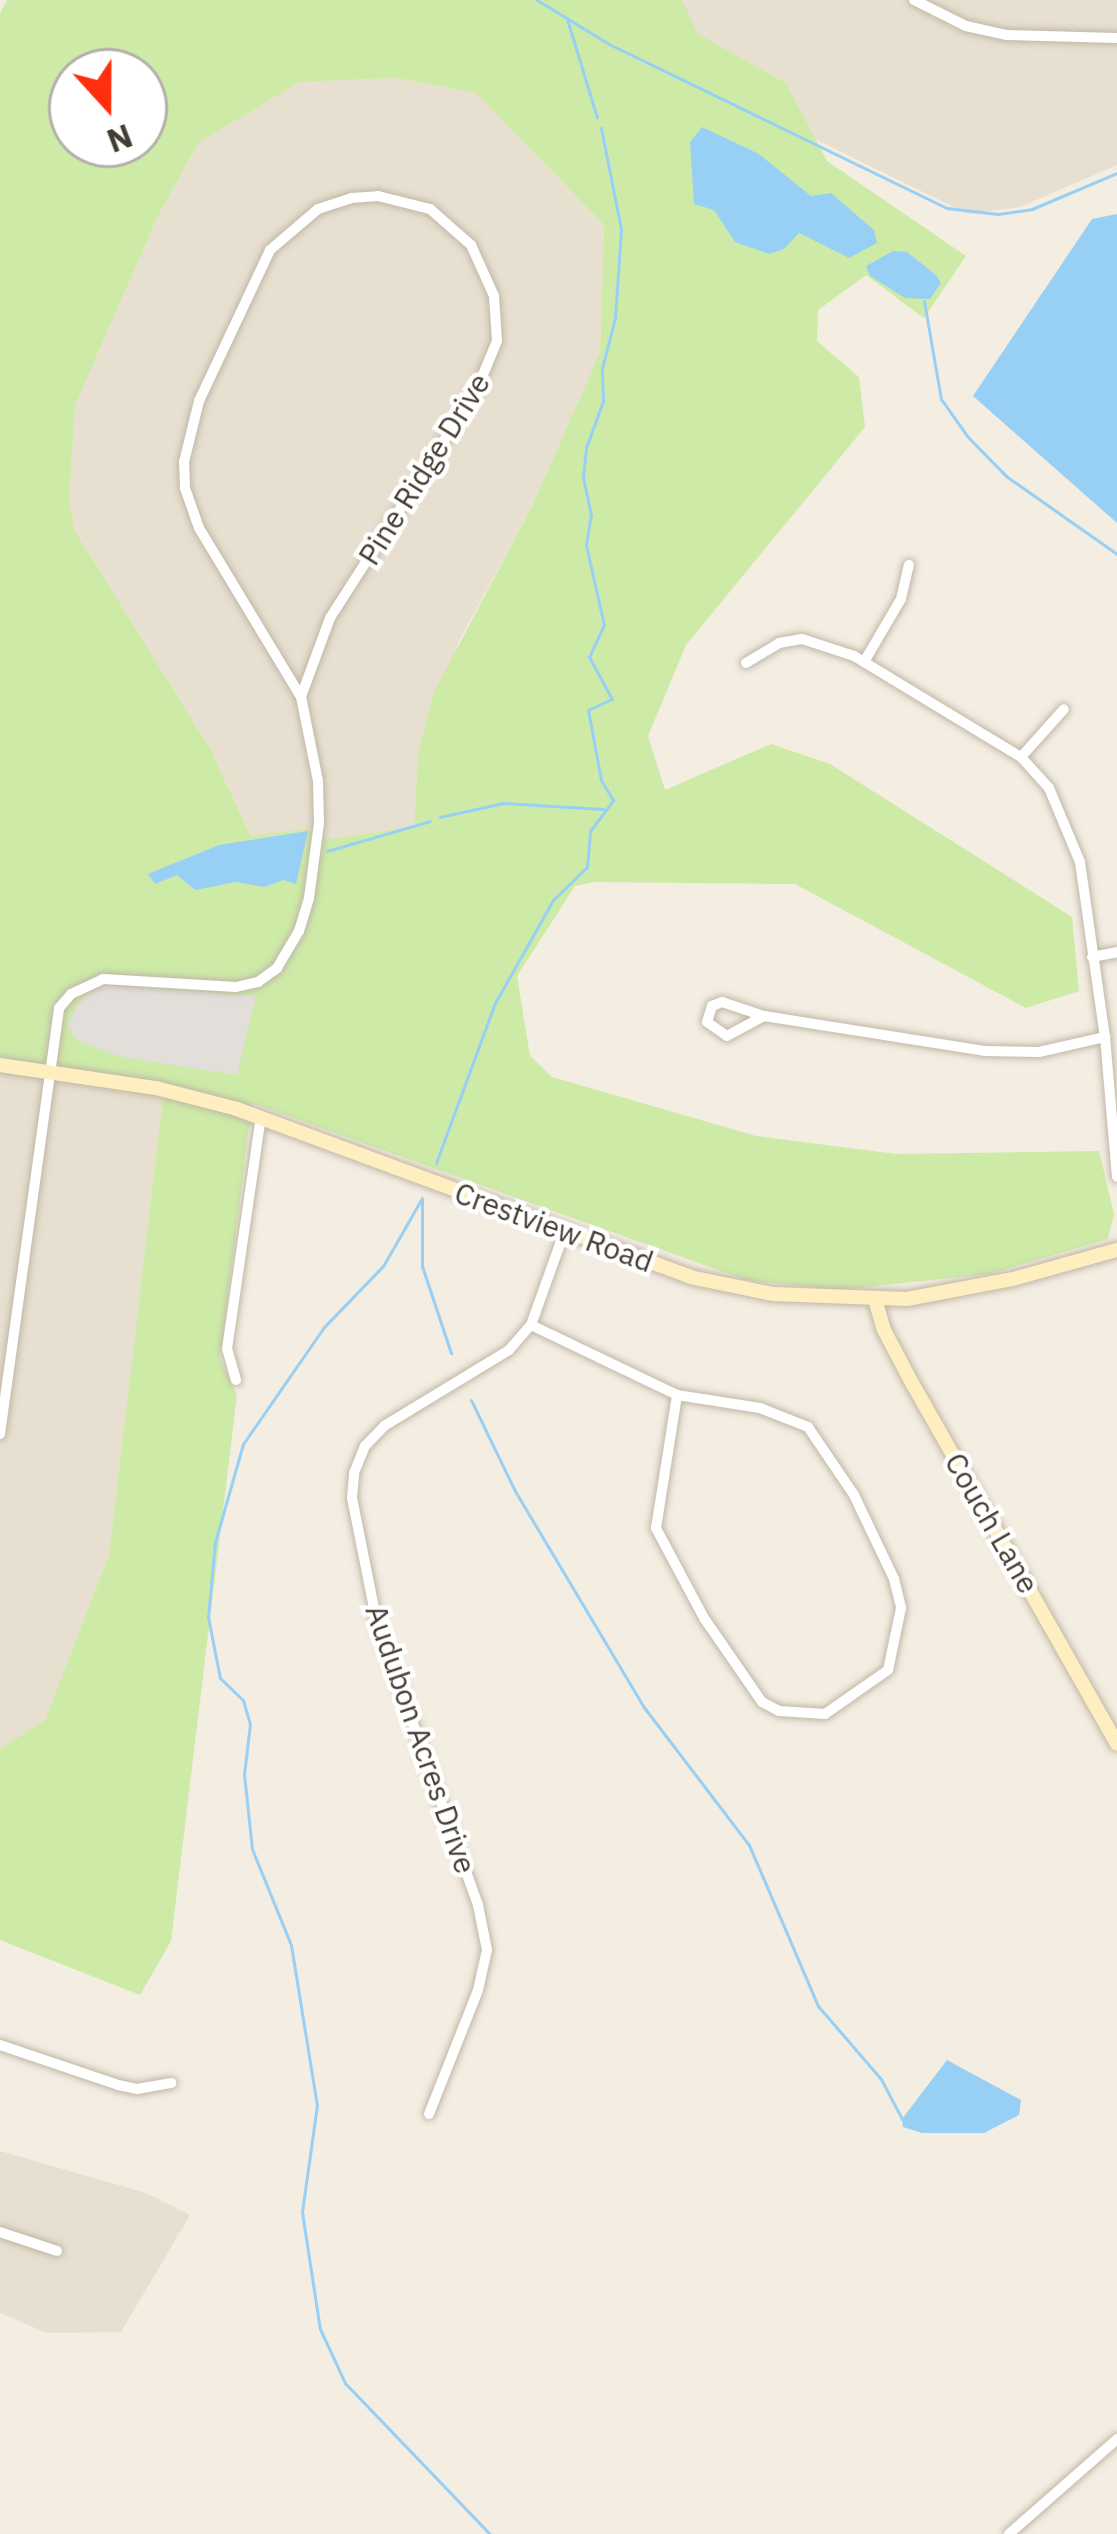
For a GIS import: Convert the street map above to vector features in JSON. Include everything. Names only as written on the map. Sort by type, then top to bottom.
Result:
[{"type":"street","points":[[914,0],[966,26],[1007,35],[1117,38]]},
{"type":"street","name":"Pine Ridge Drive","points":[[0,1434],[59,1008],[86,985],[121,976],[248,985],[268,977],[286,956],[309,898],[319,823],[318,781],[301,697],[191,510],[184,462],[190,430],[259,269],[281,236],[318,209],[351,198],[414,202],[445,218],[479,259],[494,296],[497,341],[477,389],[330,619],[301,697]]},
{"type":"street","points":[[864,662],[902,599],[909,565]]},
{"type":"street","points":[[746,663],[779,643],[802,639],[864,662],[1021,757],[1048,788],[1080,862],[1105,1036],[1117,1176]]},
{"type":"street","points":[[1021,757],[1064,709]]},
{"type":"street","points":[[1093,957],[1117,952]]},
{"type":"street","points":[[764,1016],[727,1036],[707,1022],[712,1006],[722,1002],[764,1016],[984,1051],[1039,1052],[1105,1036]]},
{"type":"street","name":"Crestview Road","points":[[0,1064],[156,1088],[260,1116],[690,1277],[773,1294],[875,1299],[948,1293],[1117,1250]]},
{"type":"street","points":[[236,1380],[227,1349],[260,1116]]},
{"type":"street","name":"Audubon Acres Drive","points":[[429,2114],[478,1990],[487,1950],[478,1905],[377,1623],[352,1486],[358,1458],[372,1436],[508,1350],[531,1325],[564,1233]]},
{"type":"street","name":"Couch Lane","points":[[875,1299],[884,1330],[912,1383],[1117,1744]]},
{"type":"street","points":[[531,1325],[676,1395],[760,1408],[808,1427],[854,1495],[894,1579],[902,1608],[888,1670],[825,1714],[779,1711],[762,1702],[704,1618],[656,1528],[659,1478],[676,1395]]},
{"type":"street","points":[[0,2044],[118,2085],[137,2089],[171,2083]]},
{"type":"street","points":[[0,2232],[57,2251]]},
{"type":"street","points":[[1009,2534],[1117,2439]]},
{"type":"shaded area","points":[[678,0],[1117,0],[1117,165],[1020,207],[968,214],[815,139],[786,83],[697,34]]},
{"type":"shaded area","points":[[396,78],[476,93],[604,225],[600,352],[532,506],[459,641],[418,754],[414,827],[328,839],[308,829],[252,837],[211,750],[75,531],[69,501],[75,406],[157,218],[198,143],[300,82]]},
{"type":"shaded area","points":[[104,985],[256,996],[237,1075],[122,1057],[77,1041],[67,1025],[83,997]]},
{"type":"shaded area","points":[[0,1073],[163,1097],[109,1555],[45,1721],[0,1749]]},
{"type":"shaded area","points":[[0,2151],[146,2193],[190,2215],[121,2332],[47,2333],[0,2313]]},
{"type":"green space","points":[[7,0],[682,0],[698,34],[786,83],[827,161],[966,256],[924,318],[866,275],[818,310],[817,341],[859,377],[865,427],[686,645],[648,736],[665,790],[771,744],[830,764],[1072,917],[1079,991],[1026,1008],[795,884],[594,882],[575,886],[517,976],[530,1056],[552,1077],[756,1136],[896,1154],[1099,1151],[1114,1214],[1108,1239],[989,1274],[837,1290],[746,1280],[252,1103],[220,1359],[237,1395],[171,1941],[140,1995],[0,1940],[0,1749],[45,1720],[109,1555],[163,1097],[0,1073],[0,13]],"holes":[[[396,78],[476,93],[604,225],[600,352],[532,506],[434,692],[418,754],[414,827],[328,839],[308,829],[251,836],[211,750],[75,531],[69,501],[75,406],[157,218],[198,143],[300,82]]]},
{"type":"water","points":[[702,127],[759,154],[811,196],[831,193],[874,230],[877,243],[849,258],[799,233],[784,249],[769,254],[735,242],[714,210],[694,204],[690,142]]},
{"type":"water","points":[[1117,214],[1117,523],[973,396],[1092,219]]},
{"type":"water","points":[[893,251],[907,252],[936,275],[941,283],[930,299],[905,298],[870,276],[866,266]]},
{"type":"water","points":[[308,831],[296,884],[283,880],[264,887],[236,882],[195,890],[177,875],[155,884],[148,874],[219,845]]},
{"type":"water","points":[[947,2060],[1021,2100],[1019,2115],[984,2133],[922,2133],[903,2127],[902,2119]]},
{"type":"waterway","points":[[537,0],[609,44],[947,208],[998,214],[1032,209],[1117,173]]},
{"type":"waterway","points":[[567,19],[597,118]]},
{"type":"waterway","points":[[436,1163],[495,1003],[553,900],[587,867],[590,831],[613,800],[601,780],[588,710],[612,699],[589,657],[604,625],[586,545],[591,515],[583,477],[586,448],[603,401],[602,368],[615,318],[621,229],[601,128]]},
{"type":"waterway","points":[[924,301],[941,399],[968,437],[1006,476],[1117,554]]},
{"type":"waterway","points":[[440,817],[503,803],[603,809]]},
{"type":"waterway","points":[[327,851],[430,821]]},
{"type":"waterway","points":[[422,1198],[383,1266],[324,1327],[243,1444],[215,1542],[208,1617],[220,1678],[243,1700],[250,1724],[244,1774],[252,1849],[291,1945],[317,2105],[302,2212],[320,2329],[345,2383],[490,2534]]},
{"type":"waterway","points":[[422,1200],[422,1266],[451,1353]]},
{"type":"waterway","points":[[471,1400],[515,1491],[643,1706],[749,1845],[818,2006],[881,2079],[902,2119]]}]
